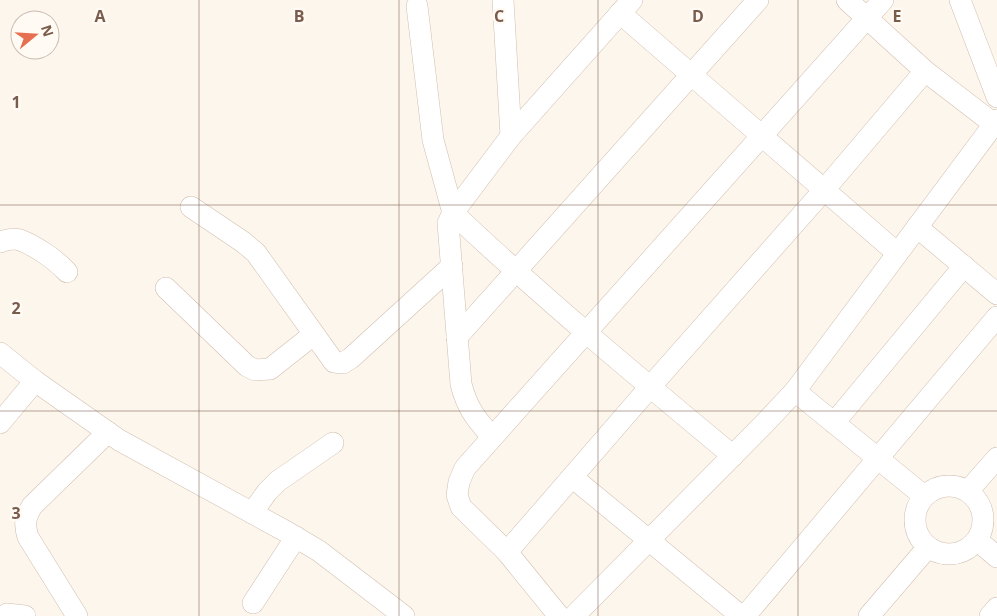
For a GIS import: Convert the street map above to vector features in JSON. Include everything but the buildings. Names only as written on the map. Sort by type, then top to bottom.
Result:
[{"type":"street","points":[[502,0],[511,136]]},
{"type":"street","points":[[457,337],[758,0]]},
{"type":"street","points":[[574,616],[733,456],[795,390],[996,122],[925,71],[847,0]]},
{"type":"street","points":[[559,616],[508,552],[461,507],[457,495],[459,482],[465,468],[883,0]]},
{"type":"street","points":[[960,0],[997,97]]},
{"type":"street","points":[[417,6],[433,140],[453,214],[515,272],[585,333],[733,456]]},
{"type":"street","points":[[492,438],[472,414],[465,400],[461,384],[448,223],[511,136],[626,7],[691,75],[897,253]]},
{"type":"street","points":[[508,552],[650,387],[824,190],[925,71]]},
{"type":"street","points":[[191,207],[256,253],[334,362],[343,363],[351,358],[452,266]]},
{"type":"street","points":[[917,227],[997,294]]},
{"type":"street","points":[[0,242],[19,240],[57,261],[67,272]]},
{"type":"street","points":[[834,423],[964,266]]},
{"type":"street","points":[[166,288],[247,366],[255,370],[270,369],[314,335]]},
{"type":"street","points":[[745,616],[997,317]]},
{"type":"street","points":[[1,354],[31,378],[108,432],[142,453],[296,537],[335,562],[404,616]]},
{"type":"street","points":[[0,423],[31,378]]},
{"type":"street","points":[[795,390],[924,496]]},
{"type":"street","points":[[77,616],[28,537],[25,525],[26,516],[32,506],[108,432]]},
{"type":"street","points":[[252,512],[278,481],[333,444]]},
{"type":"street","points":[[968,490],[997,458]]},
{"type":"street","points":[[572,477],[741,616]]},
{"type":"street","points":[[944,486],[956,486],[968,490],[976,498],[984,518],[978,540],[970,548],[960,553],[949,555],[938,553],[928,547],[920,539],[916,528],[915,516],[918,505],[924,496],[934,489],[944,486]]},
{"type":"street","points":[[252,603],[296,537]]},
{"type":"street","points":[[978,540],[997,557]]},
{"type":"street","points":[[869,616],[928,547]]},
{"type":"street","points":[[990,616],[997,608]]}]
